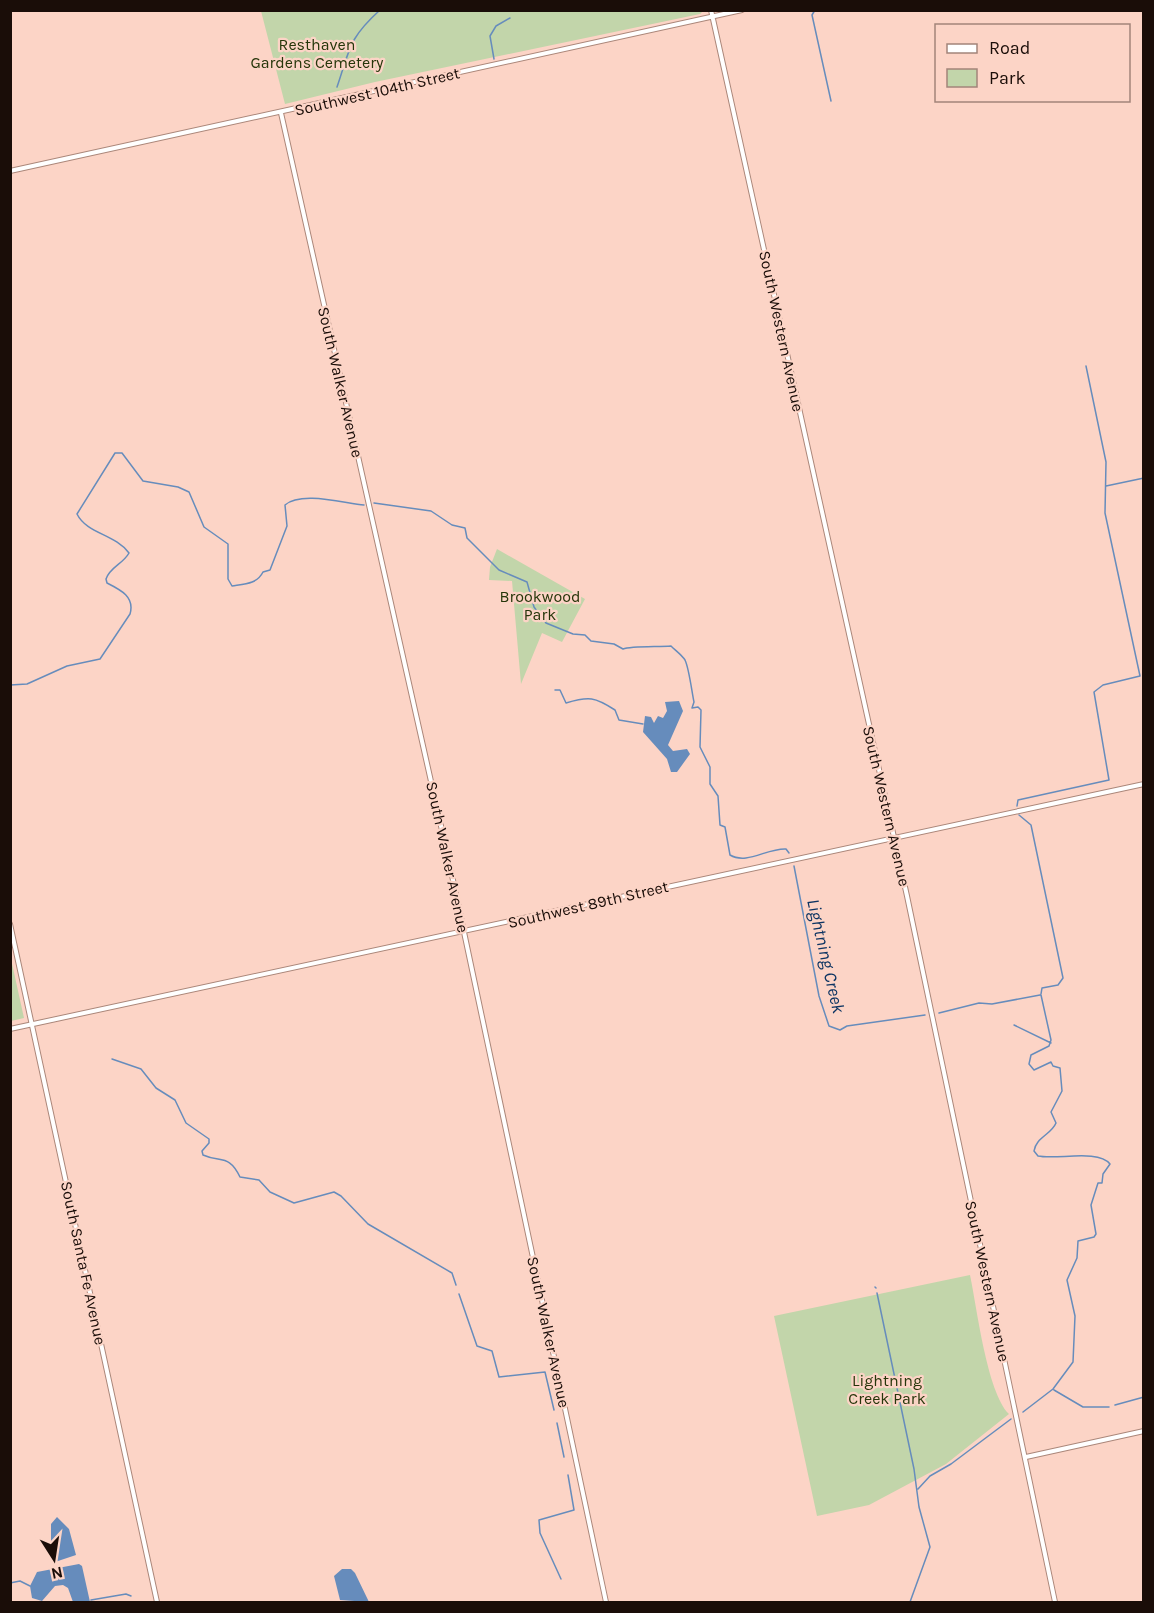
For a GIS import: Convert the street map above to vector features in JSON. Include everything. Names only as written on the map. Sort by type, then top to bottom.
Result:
[{"type":"main road","name":"South Western Avenue","points":[[711,10],[894,838],[1055,1602]]},
{"type":"main road","name":"Southwest 104th Street","points":[[10,171],[742,10]]},
{"type":"main road","name":"South Walker Avenue","points":[[281,113],[464,932],[606,1602]]},
{"type":"main road","name":"Southwest 89th Street","points":[[10,1029],[1143,784]]},
{"type":"main road","name":"South Santa Fe Avenue","points":[[10,924],[157,1602]]},
{"type":"main road","points":[[1026,1457],[1143,1431]]},
{"type":"green space","name":"Resthaven Gardens Cemetery","points":[[261,11],[703,11],[700,14],[375,82],[285,104]]},
{"type":"green space","name":"Brookwood Park","points":[[497,549],[585,599],[562,642],[542,633],[521,684],[512,581],[489,580],[490,567]]},
{"type":"green space","points":[[11,959],[24,1018],[10,1021]]},
{"type":"green space","name":"Lightning Creek Park","points":[[970,1275],[989,1369],[1001,1403],[1009,1414],[946,1464],[869,1505],[817,1516],[774,1316]]},
{"type":"water","points":[[679,701],[683,711],[668,745],[673,751],[687,749],[690,754],[677,772],[671,772],[667,759],[643,732],[645,716],[651,717],[654,723],[658,716],[663,718],[667,711],[665,702]]},
{"type":"water","points":[[57,1517],[69,1529],[76,1555],[55,1562],[51,1558],[51,1524]]},
{"type":"water","points":[[79,1564],[82,1566],[90,1602],[73,1602],[68,1588],[63,1585],[55,1586],[42,1601],[32,1598],[30,1586],[37,1572]]},
{"type":"water","points":[[342,1569],[351,1569],[355,1573],[369,1602],[340,1600],[334,1576]]},
{"type":"waterway","points":[[337,87],[351,45],[369,20],[380,10]]},
{"type":"waterway","points":[[815,10],[812,15],[831,101]]},
{"type":"waterway","points":[[494,59],[490,36],[496,26],[510,18]]},
{"type":"waterway","points":[[1017,806],[1018,800],[1109,780],[1094,692],[1103,685],[1140,676],[1105,513],[1106,462],[1086,366]]},
{"type":"waterway","name":"Lightning Creek","points":[[10,685],[27,684],[67,666],[100,659],[130,614],[129,599],[122,591],[107,583],[106,579],[110,571],[129,553],[116,542],[87,526],[77,514],[115,453],[122,453],[143,481],[178,487],[189,492],[204,527],[228,544],[228,579],[232,586],[254,581],[263,572],[270,570],[287,526],[285,505],[292,501],[311,498],[364,505]]},
{"type":"waterway","points":[[1106,486],[1144,478]]},
{"type":"waterway","name":"Lightning Creek","points":[[374,503],[431,511],[452,525],[465,528],[467,538],[499,570],[527,582],[534,607],[546,623],[573,634],[585,635],[591,641],[614,644],[623,649],[671,646],[685,660],[694,702],[692,708],[698,707],[701,710],[700,747],[710,767],[710,784],[718,796],[720,825],[725,827],[730,855],[743,858],[779,849],[786,849],[789,853]]},
{"type":"waterway","points":[[555,690],[560,690],[566,703],[581,699],[597,700],[615,710],[619,720],[643,724]]},
{"type":"waterway","points":[[1019,815],[1031,825],[1063,978],[1058,985],[1042,988],[1041,994]]},
{"type":"waterway","name":"Lightning Creek","points":[[794,866],[819,996],[829,1026],[840,1030],[847,1026],[925,1015]]},
{"type":"waterway","name":"Lightning Creek","points":[[939,1013],[979,1003],[992,1004],[1040,995]]},
{"type":"waterway","name":"Lightning Creek","points":[[1023,1412],[1053,1389],[1073,1362],[1075,1316],[1067,1280],[1077,1258],[1078,1241],[1094,1237],[1096,1234],[1091,1205],[1098,1183],[1102,1183],[1103,1174],[1110,1164],[1096,1157],[1046,1157],[1038,1156],[1034,1151],[1038,1142],[1056,1123],[1051,1112],[1062,1091],[1060,1068],[1053,1066],[1051,1062],[1034,1070],[1029,1064],[1031,1055],[1049,1046],[1051,1040],[1041,995]]},
{"type":"waterway","points":[[1014,1025],[1051,1043]]},
{"type":"waterway","points":[[112,1059],[141,1069],[156,1088],[175,1100],[186,1123],[209,1139],[209,1143],[202,1151],[203,1155],[228,1162],[240,1177],[259,1180],[270,1192],[294,1203],[334,1192],[341,1196],[368,1224],[452,1273],[456,1285]]},
{"type":"waterway","points":[[877,1293],[914,1469],[919,1507],[930,1547],[910,1602]]},
{"type":"waterway","points":[[459,1294],[477,1346],[492,1351],[499,1377],[545,1372],[554,1410]]},
{"type":"waterway","points":[[1054,1390],[1083,1407],[1109,1407]]},
{"type":"waterway","points":[[1115,1405],[1144,1397]]},
{"type":"waterway","name":"Lightning Creek","points":[[918,1489],[930,1476],[951,1464],[1011,1419]]},
{"type":"waterway","points":[[557,1423],[564,1457]]},
{"type":"waterway","points":[[561,1579],[540,1533],[539,1520],[574,1510],[568,1475]]},
{"type":"waterway","points":[[10,1583],[20,1581],[30,1586]]},
{"type":"waterway","points":[[91,1600],[126,1594],[131,1596]]}]
